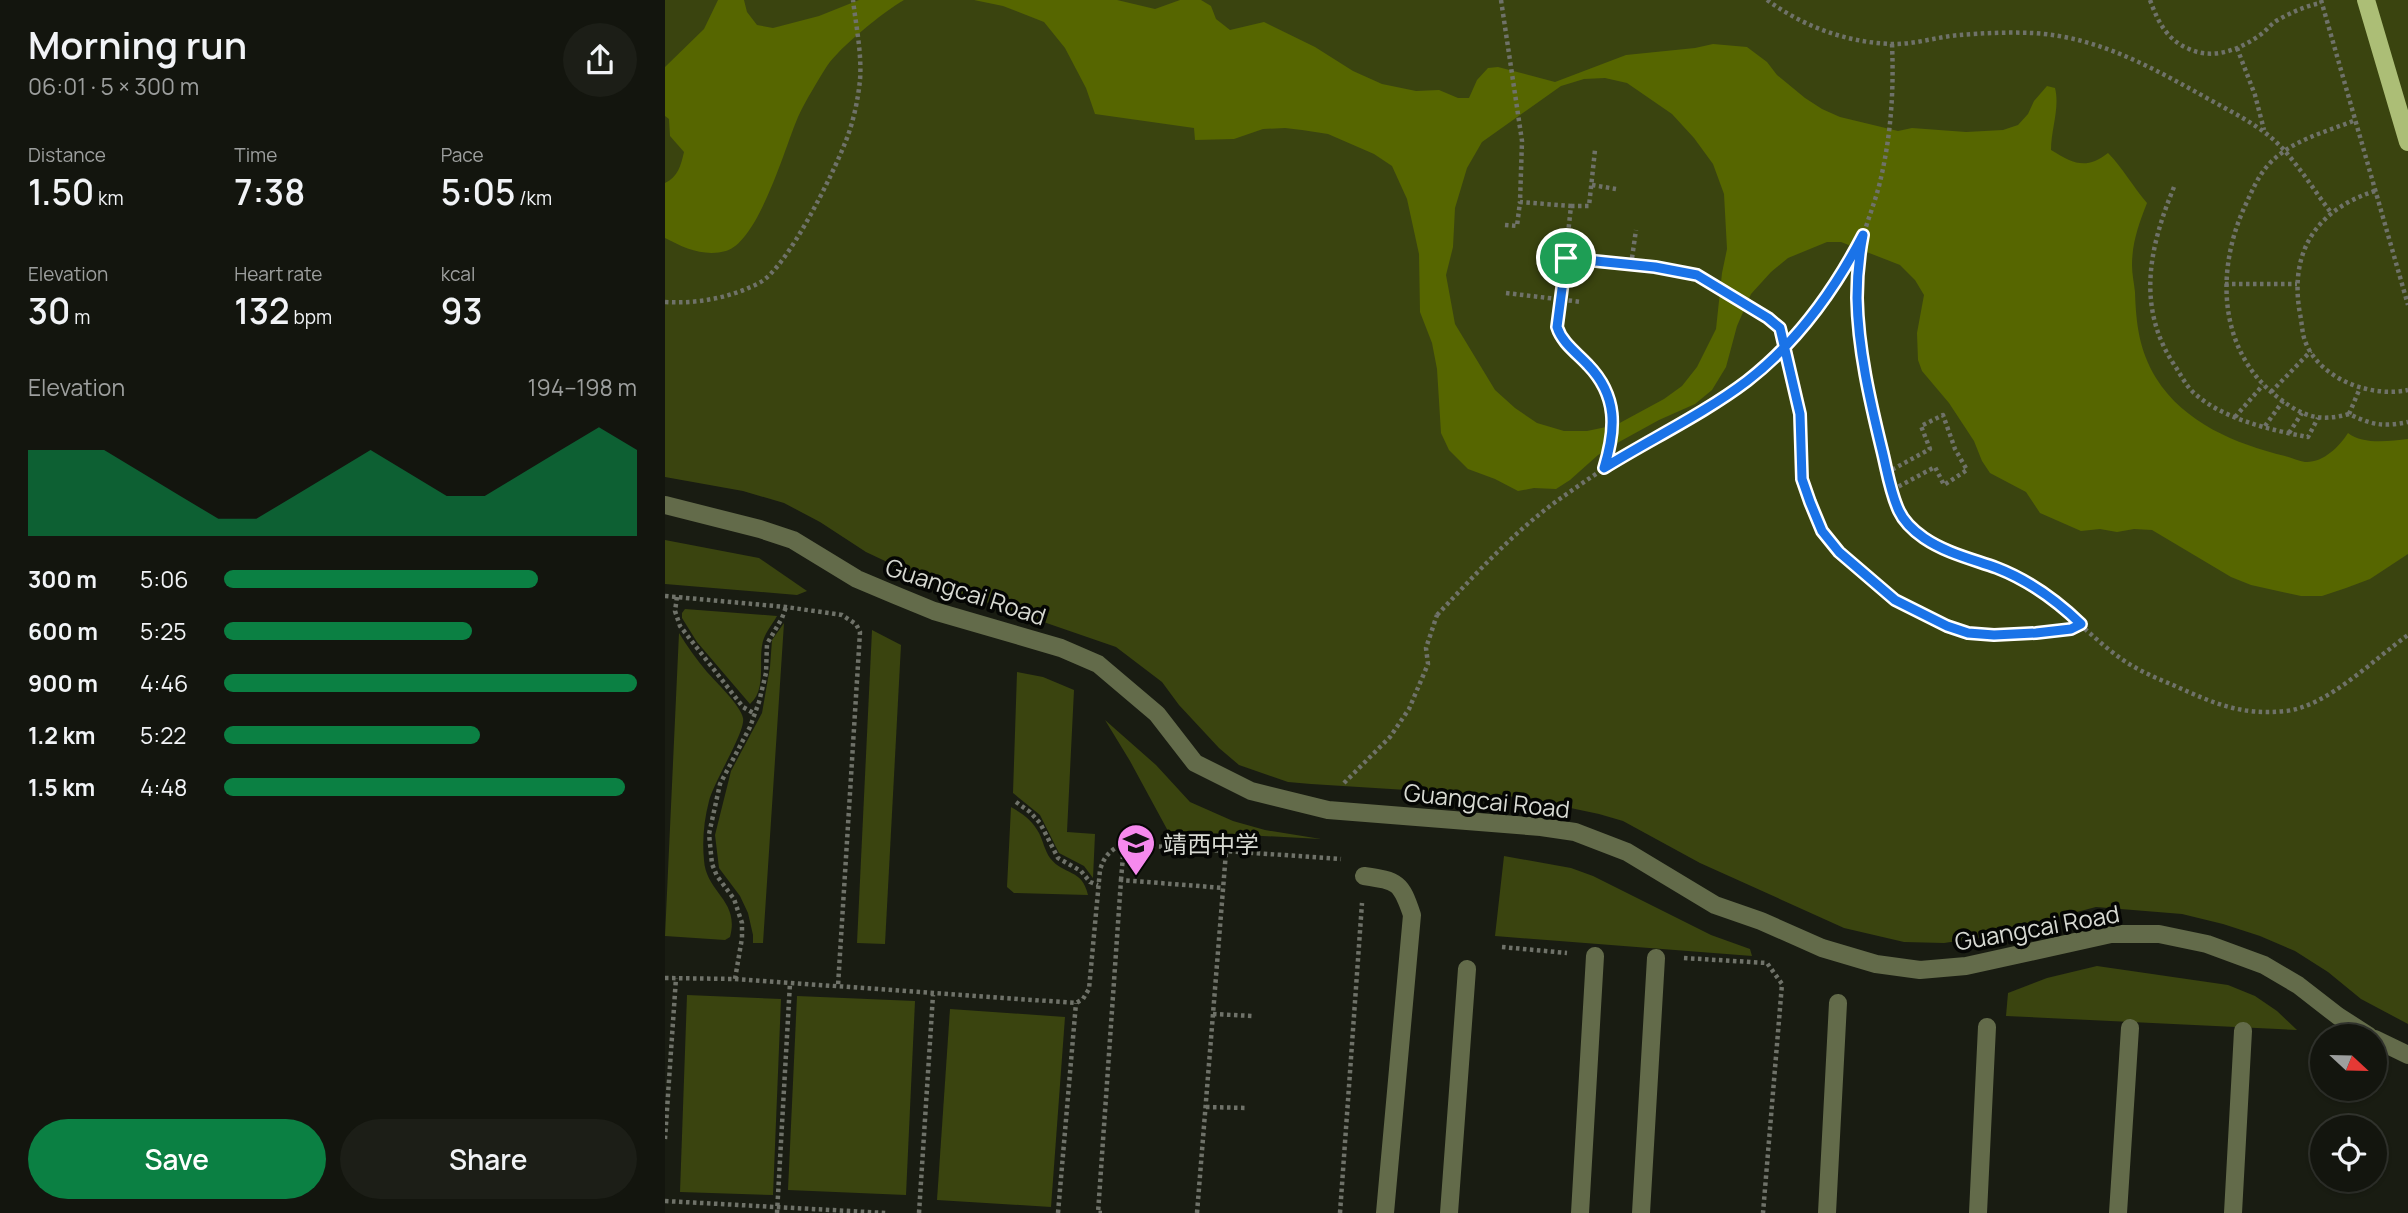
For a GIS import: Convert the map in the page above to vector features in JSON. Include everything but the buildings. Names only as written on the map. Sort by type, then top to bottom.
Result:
[{"type":"main road","points":[[2366,0],[2408,142]]},
{"type":"street","name":"Guangcai Road","points":[[665,505],[793,540],[857,579],[914,603],[1051,645],[1098,664],[1157,714],[1195,763],[1251,791],[1328,810],[1575,832],[1627,852],[1715,905],[1761,921],[1822,948],[1876,964],[1920,970],[1966,966],[2111,934],[2159,934],[2207,944],[2264,965],[2298,985],[2350,1024]]},
{"type":"street","points":[[1364,876],[1392,880],[1405,894],[1412,915],[1385,1213]]},
{"type":"street","points":[[1580,1213],[1595,956]]},
{"type":"street","points":[[1641,1213],[1656,958]]},
{"type":"street","points":[[1449,1213],[1467,969]]},
{"type":"street","points":[[1827,1213],[1838,1003]]},
{"type":"street","points":[[1978,1213],[1987,1027]]},
{"type":"street","points":[[2118,1213],[2130,1028]]},
{"type":"street","points":[[2232,1213],[2243,1031]]},
{"type":"street","points":[[2387,1045],[2408,1055]]},
{"type":"path","points":[[665,302],[687,303],[715,299],[761,283],[783,258],[805,224],[846,141],[856,103],[860,80],[853,0]]},
{"type":"path","points":[[1501,0],[1522,141],[1517,226],[1505,225]]},
{"type":"path","points":[[1767,0],[1786,14],[1847,38],[1892,44],[1958,35],[2031,33],[2079,39],[2137,60],[2237,114],[2264,132],[2284,150],[2332,214]]},
{"type":"path","points":[[2150,0],[2172,41],[2206,56],[2237,48],[2259,36],[2276,22],[2321,1],[2353,121],[2408,306]]},
{"type":"path","points":[[1328,810],[1336,791],[1390,737],[1409,709],[1428,664],[1426,648],[1437,615],[1496,553],[1529,523],[1604,468],[1748,380],[1790,340],[1833,287],[1863,235],[1873,210],[1887,155],[1894,83],[1892,44]]},
{"type":"path","points":[[2237,48],[2255,95],[2264,132]]},
{"type":"path","points":[[2353,121],[2314,135],[2284,150],[2259,177],[2240,217],[2227,258],[2225,284],[2232,330],[2255,377],[2302,414],[2331,419],[2349,414],[2371,425],[2383,426],[2408,422]]},
{"type":"path","points":[[1520,202],[1590,206],[1595,150]]},
{"type":"path","points":[[1592,185],[1616,189]]},
{"type":"path","points":[[2174,187],[2162,218],[2153,255],[2152,311],[2157,336],[2192,392],[2235,416],[2265,427],[2308,437],[2318,418]]},
{"type":"path","points":[[2375,191],[2346,203],[2332,214],[2315,230],[2299,261],[2297,284],[2305,340],[2311,351],[2335,374],[2360,388],[2379,393],[2408,390]]},
{"type":"path","points":[[1571,206],[1557,327],[1560,334],[1602,382],[1611,401],[1611,436],[1604,468]]},
{"type":"path","points":[[1631,265],[1636,230]]},
{"type":"path","points":[[1863,235],[1857,299],[1870,397],[1886,473],[1899,510],[1910,528],[1940,548],[2019,578],[2057,604],[2115,655],[2151,676],[2219,706],[2263,712],[2287,711],[2308,706],[2344,684],[2408,635]]},
{"type":"path","points":[[1566,258],[1686,271],[1704,277],[1780,328],[1800,414],[1802,479],[1822,531],[1839,552],[1895,600],[1947,626],[1968,633],[2036,633],[2071,629],[2081,624]]},
{"type":"path","points":[[2225,284],[2297,284]]},
{"type":"path","points":[[1506,293],[1583,302]]},
{"type":"path","points":[[2271,392],[2311,351]]},
{"type":"path","points":[[2235,416],[2263,385]]},
{"type":"path","points":[[2349,414],[2360,388]]},
{"type":"path","points":[[2265,427],[2283,401]]},
{"type":"path","points":[[2288,433],[2302,414]]},
{"type":"path","points":[[1886,473],[1930,449],[1921,426],[1943,415],[1955,449],[1967,470],[1944,485],[1934,467],[1892,490]]},
{"type":"path","points":[[665,596],[842,615],[856,624],[860,632],[838,986]]},
{"type":"path","points":[[677,597],[675,611],[680,626],[743,707],[755,714]]},
{"type":"path","points":[[735,979],[742,923],[734,899],[717,876],[712,864],[709,834],[720,784],[743,743],[755,714],[766,673],[767,644],[786,607]]},
{"type":"path","points":[[1016,802],[1040,823],[1058,858],[1098,885]]},
{"type":"path","points":[[1099,1213],[1125,844]]},
{"type":"path","points":[[665,978],[735,979],[1076,1003],[1083,999],[1089,989],[1098,885],[1103,859],[1117,847],[1125,844],[1354,862],[1364,876],[1340,1213]]},
{"type":"path","points":[[1197,1213],[1226,852]]},
{"type":"path","points":[[1121,880],[1224,888]]},
{"type":"path","points":[[1502,947],[1595,956]]},
{"type":"path","points":[[1656,958],[1767,963],[1782,985],[1763,1213]]},
{"type":"path","points":[[665,1139],[676,978]]},
{"type":"path","points":[[777,1211],[790,983]]},
{"type":"path","points":[[919,1213],[933,995]]},
{"type":"path","points":[[1059,1213],[1076,1003]]},
{"type":"path","points":[[1213,1014],[1253,1016]]},
{"type":"path","points":[[1206,1107],[1248,1108]]},
{"type":"path","points":[[665,1201],[777,1211],[885,1213]]},
{"type":"shaded area","points":[[665,0],[2408,0],[2408,1024],[2361,999],[2328,972],[2295,951],[2260,936],[2182,914],[2096,907],[1978,938],[1944,943],[1904,942],[1844,928],[1700,863],[1623,821],[1599,814],[1518,797],[1288,782],[1239,765],[1219,748],[1179,705],[1162,682],[1116,647],[951,590],[902,569],[866,552],[820,522],[784,503],[743,491],[665,477]]},
{"type":"shaded area","points":[[718,0],[744,0],[747,12],[757,25],[773,28],[819,16],[859,0],[904,0],[863,30],[827,66],[798,117],[769,192],[749,230],[738,244],[726,251],[710,253],[687,248],[665,238],[665,183],[676,174],[684,152],[670,136],[669,119],[665,116],[665,67],[704,29]]},
{"type":"shaded area","points":[[974,0],[1117,0],[1155,9],[1180,0],[1201,0],[1211,6],[1216,19],[1230,30],[1264,22],[1382,84],[1416,91],[1439,90],[1458,98],[1469,98],[1477,80],[1488,68],[1498,67],[1555,82],[1626,55],[1713,44],[1747,47],[1767,62],[1777,75],[1822,109],[1840,117],[1898,131],[1912,128],[1966,132],[2003,130],[2018,125],[2047,86],[2055,88],[2051,150],[2080,163],[2093,162],[2108,153],[2147,203],[2132,257],[2136,315],[2146,357],[2156,378],[2168,394],[2196,419],[2230,438],[2305,462],[2318,460],[2330,453],[2348,433],[2369,441],[2408,439],[2408,554],[2370,579],[2322,596],[2301,596],[2251,585],[2231,577],[2152,530],[2081,531],[2040,513],[2026,492],[1990,473],[1974,441],[1949,403],[1922,371],[1918,360],[1917,333],[1924,295],[1915,280],[1900,265],[1841,242],[1827,242],[1788,258],[1751,294],[1737,326],[1726,367],[1712,390],[1695,404],[1619,442],[1598,455],[1556,489],[1534,488],[1518,491],[1468,469],[1449,450],[1441,433],[1437,369],[1432,343],[1420,312],[1419,254],[1407,199],[1392,166],[1374,154],[1328,134],[1285,128],[1263,129],[1234,139],[1195,140],[1194,128],[1095,114],[1086,88],[1065,48],[1044,22],[1003,6]],"holes":[[[1605,78],[1627,83],[1672,114],[1694,138],[1713,164],[1724,194],[1727,249],[1716,329],[1697,367],[1682,386],[1664,399],[1616,425],[1587,431],[1564,431],[1537,423],[1495,390],[1455,324],[1446,275],[1453,247],[1455,208],[1467,168],[1482,142],[1561,86],[1584,79]]]},
{"type":"shaded area","points":[[665,540],[759,558],[807,591],[797,595],[665,584]]},
{"type":"shaded area","points":[[685,609],[777,616],[763,642],[760,684],[750,704],[697,642],[682,618]]},
{"type":"shaded area","points":[[784,623],[763,943],[753,943],[748,913],[740,896],[719,868],[715,835],[731,771],[762,713],[772,640]]},
{"type":"shaded area","points":[[872,630],[901,645],[885,944],[857,943]]},
{"type":"shaded area","points":[[679,633],[703,667],[733,701],[743,718],[740,734],[712,792],[704,830],[703,853],[706,871],[727,905],[732,924],[730,937],[725,940],[665,936]]},
{"type":"shaded area","points":[[1017,672],[1043,677],[1074,690],[1067,832],[1095,834],[1093,878],[1084,866],[1059,853],[1040,815],[1013,793]]},
{"type":"shaded area","points":[[1105,720],[1156,765],[1190,802],[1233,821],[1265,830],[1321,839],[1168,831]]},
{"type":"shaded area","points":[[1011,807],[1034,825],[1050,858],[1061,868],[1077,876],[1088,895],[1014,893],[1007,887]]},
{"type":"shaded area","points":[[1504,856],[1571,868],[1593,876],[1711,935],[1750,949],[1752,956],[1495,936]]},
{"type":"shaded area","points":[[2097,966],[2228,985],[2255,996],[2277,1011],[2297,1030],[2006,1016],[2008,993],[2047,978]]},
{"type":"shaded area","points":[[687,995],[781,999],[773,1195],[680,1192]]},
{"type":"shaded area","points":[[797,996],[915,1001],[906,1195],[788,1190]]},
{"type":"shaded area","points":[[950,1009],[1065,1017],[1051,1207],[937,1200]]},
{"type":"place","name":"靖西中学","points":[[1136,877]]},
{"type":"route","points":[[1566,258],[1557,327],[1569,346],[1602,382],[1611,401],[1611,436],[1604,468],[1748,380],[1770,360],[1790,340],[1812,314],[1845,269],[1863,235],[1857,299],[1860,332],[1874,424],[1886,473],[1899,510],[1910,528],[1924,538],[1940,548],[2019,578],[2069,612],[2081,624],[2071,629],[2036,633],[1968,633],[1947,626],[1895,600],[1839,552],[1822,531],[1802,479],[1800,414],[1793,377],[1786,358],[1783,336],[1780,328],[1704,277],[1686,271],[1566,258]]}]
